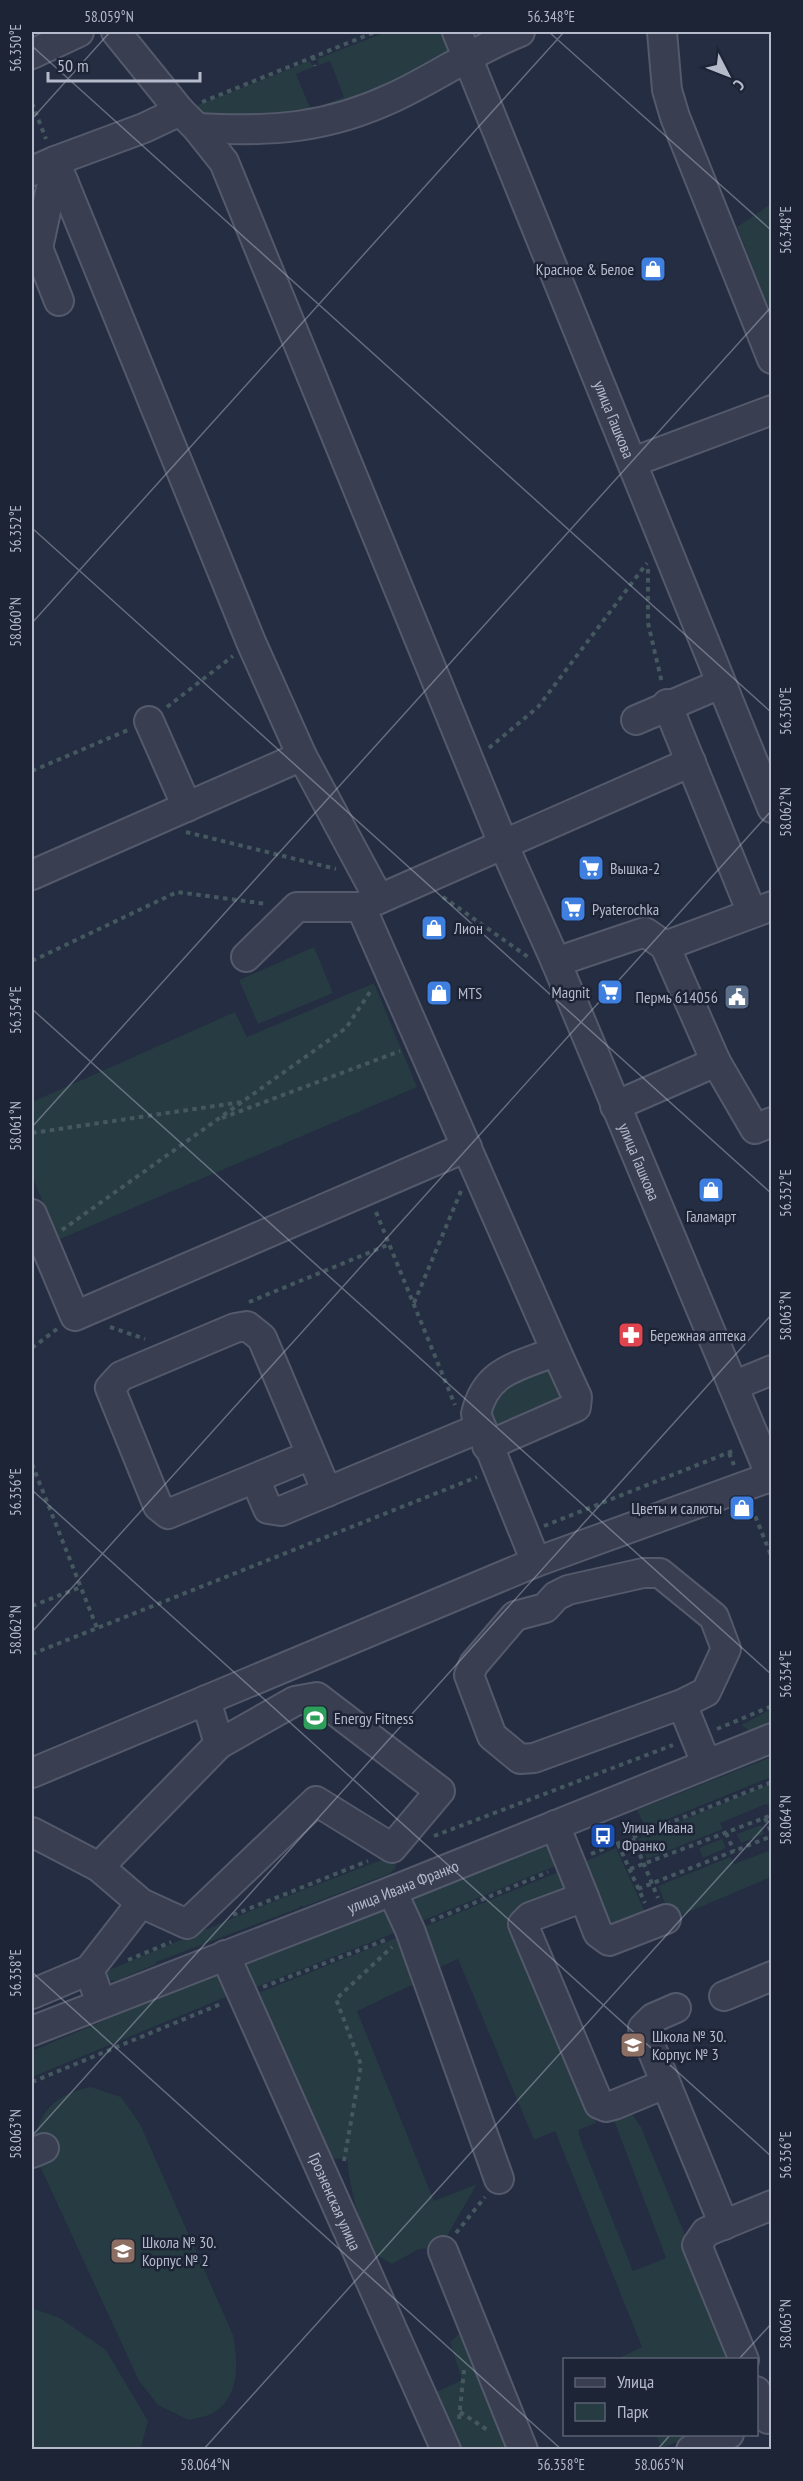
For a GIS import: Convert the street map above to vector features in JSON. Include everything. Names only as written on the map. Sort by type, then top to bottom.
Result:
[{"type":"street","points":[[32,54],[79,32]]},
{"type":"street","name":"улица Гашкова","points":[[116,32],[224,162],[504,846],[543,960],[615,1106],[771,1478]]},
{"type":"street","name":"улица Гашкова","points":[[457,32],[633,462],[656,551],[720,684],[771,808]]},
{"type":"street","points":[[50,171],[144,128],[188,119],[258,131],[322,123],[393,98],[520,32]]},
{"type":"street","points":[[662,32],[667,90],[675,117],[771,359]]},
{"type":"street","points":[[50,171],[51,188],[35,249],[59,301]]},
{"type":"street","points":[[50,171],[302,756],[369,894],[387,966],[577,1397],[576,1407],[483,1444],[327,1492],[274,1512],[265,1505],[255,1479]]},
{"type":"street","points":[[633,462],[771,410]]},
{"type":"street","points":[[636,720],[667,704],[720,684]]},
{"type":"street","points":[[665,946],[762,910],[691,762],[667,704]]},
{"type":"street","points":[[149,721],[184,819]]},
{"type":"street","points":[[32,875],[184,819],[302,756]]},
{"type":"street","points":[[246,957],[297,907],[369,894],[420,881],[691,762]]},
{"type":"street","points":[[543,960],[645,932],[665,946],[716,1062],[755,1129],[771,1122]]},
{"type":"street","points":[[615,1106],[716,1062]]},
{"type":"street","points":[[32,1214],[75,1316],[368,1190],[470,1154]]},
{"type":"street","points":[[311,1455],[175,1512],[162,1511],[110,1388],[121,1376],[235,1328],[247,1326],[262,1338],[327,1492]]},
{"type":"street","points":[[536,1562],[483,1444],[476,1414],[487,1385],[498,1375],[556,1351]]},
{"type":"street","points":[[734,1386],[771,1370]]},
{"type":"street","points":[[32,1773],[536,1562],[771,1478]]},
{"type":"street","points":[[652,1571],[668,1578],[714,1617],[726,1649],[706,1692],[682,1704],[527,1760],[513,1755],[492,1736],[470,1675],[474,1664],[515,1616],[545,1608],[556,1596],[568,1590],[652,1571]]},
{"type":"street","points":[[99,1867],[219,1744],[295,1701],[317,1697],[440,1791],[392,1848]]},
{"type":"street","points":[[207,1700],[219,1744]]},
{"type":"street","points":[[682,1704],[706,1763]]},
{"type":"street","name":"улица Ивана Франко","points":[[32,2031],[225,1954],[401,1888],[771,1738]]},
{"type":"street","points":[[32,1832],[99,1867],[141,1903],[187,1924],[316,1801],[392,1848],[410,1930],[500,2179]]},
{"type":"street","points":[[555,1825],[598,1933],[609,1941],[660,1922]]},
{"type":"street","points":[[584,1897],[530,1917],[523,1924],[594,2098],[606,2107],[665,2084]]},
{"type":"street","points":[[32,1994],[89,1970],[141,1903]]},
{"type":"street","name":"Грозненская улица","points":[[225,1954],[246,2006],[446,2450]]},
{"type":"street","points":[[89,1970],[101,2003]]},
{"type":"street","points":[[724,1996],[771,1976]]},
{"type":"street","points":[[676,2008],[653,2018],[643,2028],[724,2225]]},
{"type":"street","points":[[743,2358],[697,2245],[706,2232],[771,2205]]},
{"type":"street","points":[[443,2251],[523,2450]]},
{"type":"street","points":[[758,2397],[765,2420]]},
{"type":"street","points":[[691,2450],[724,2436]]},
{"type":"path","points":[[188,119],[313,56],[375,32]]},
{"type":"path","points":[[313,56],[315,66]]},
{"type":"path","points":[[32,103],[50,171]]},
{"type":"path","points":[[470,764],[538,707],[656,551]]},
{"type":"path","points":[[656,551],[648,623],[667,704]]},
{"type":"path","points":[[32,771],[149,721],[252,642]]},
{"type":"path","points":[[184,819],[369,894]]},
{"type":"path","points":[[420,881],[543,960]]},
{"type":"path","points":[[32,961],[177,892],[297,907]]},
{"type":"path","points":[[44,1243],[346,1028],[387,966]]},
{"type":"path","points":[[216,1120],[421,1044]]},
{"type":"path","points":[[32,1133],[243,1102]]},
{"type":"path","points":[[414,1304],[470,1154]]},
{"type":"path","points":[[32,1654],[97,1628],[483,1444],[414,1304],[368,1190]]},
{"type":"path","points":[[32,1348],[75,1316]]},
{"type":"path","points":[[524,1534],[756,1442]]},
{"type":"path","points":[[32,1464],[97,1628]]},
{"type":"path","points":[[32,1606],[81,1587]]},
{"type":"path","points":[[630,1869],[771,1815]]},
{"type":"path","points":[[638,1889],[771,1835],[765,1818]]},
{"type":"path","points":[[726,1833],[734,1851]]},
{"type":"path","points":[[633,1838],[652,1884],[660,1922]]},
{"type":"path","points":[[618,1844],[638,1889],[660,1922]]},
{"type":"path","points":[[342,2170],[361,2065],[336,1999],[410,1930]]},
{"type":"path","points":[[443,2251],[500,2179]]},
{"type":"path","points":[[459,2424],[464,2362]]},
{"type":"path","points":[[459,2411],[491,2433]]},
{"type":"green space","points":[[386,32],[449,32],[461,57],[324,116],[207,118],[190,108],[310,61],[313,67],[296,74],[311,110],[344,97],[330,61],[319,65],[317,59]]},
{"type":"green space","points":[[771,204],[771,315],[737,227]]},
{"type":"green space","points":[[314,947],[333,993],[258,1024],[239,980]]},
{"type":"green space","points":[[374,983],[417,1087],[58,1240],[32,1176],[32,1102],[235,1012],[247,1037]]},
{"type":"green space","points":[[548,1366],[569,1407],[503,1436],[490,1417],[498,1397],[504,1389],[519,1379]]},
{"type":"green space","points":[[771,1709],[771,1722],[750,1731],[741,1725]]},
{"type":"green space","points":[[771,1757],[771,1777],[646,1828],[637,1810]]},
{"type":"green space","points":[[771,1783],[771,1810],[766,1804],[720,1823],[723,1829],[647,1859],[638,1839]]},
{"type":"green space","points":[[761,1825],[764,1834],[741,1843],[737,1834]]},
{"type":"green space","points":[[722,1839],[726,1848],[703,1858],[699,1848]]},
{"type":"green space","points":[[546,1845],[551,1846],[565,1862],[417,1923],[411,1904],[417,1896]]},
{"type":"green space","points":[[616,1848],[646,1914],[609,1927],[579,1864]]},
{"type":"green space","points":[[771,1850],[771,1877],[672,1919],[658,1886],[730,1857],[734,1864]]},
{"type":"green space","points":[[394,1855],[396,1867],[389,1874],[303,1907],[301,1905],[299,1908],[156,1962],[156,1964],[116,1981],[108,1980],[102,1973],[267,1904]]},
{"type":"green space","points":[[568,1868],[573,1884],[514,1917],[593,2109],[596,2123],[578,2130],[581,2141],[633,2271],[666,2258],[612,2115],[621,2111],[632,2114],[641,2127],[694,2257],[729,2358],[622,2358],[642,2347],[555,2131],[534,2140],[458,1959],[436,1969],[419,1929]]},
{"type":"green space","points":[[385,1909],[402,1930],[244,1992],[243,1964]]},
{"type":"green space","points":[[396,1938],[414,1984],[357,2011],[434,2201],[477,2184],[440,2248],[419,2249],[392,2264],[371,2252],[356,2206],[347,2158],[322,2160],[246,1998]]},
{"type":"green space","points":[[219,1972],[233,1994],[32,2077],[32,2051]]},
{"type":"green space","points":[[91,2087],[121,2097],[140,2124],[233,2335],[236,2367],[233,2388],[222,2406],[207,2416],[189,2420],[158,2405],[139,2381],[40,2166],[35,2137],[39,2123],[49,2107],[72,2092]]},
{"type":"green space","points":[[32,2308],[60,2318],[106,2350],[148,2421],[141,2447],[134,2450],[32,2449]]},
{"type":"green space","points":[[465,2329],[517,2449],[451,2449],[411,2358],[421,2353],[436,2392],[462,2380],[450,2342]]},
{"type":"green space","points":[[656,2436],[692,2436],[662,2448]]},
{"type":"place","name":"Красное & Белое","points":[[653,269]]},
{"type":"place","name":"Вышка-2","points":[[591,868]]},
{"type":"place","name":"Pyaterochka","points":[[573,909]]},
{"type":"place","name":"Лион","points":[[434,928]]},
{"type":"place","name":"Magnit","points":[[610,992]]},
{"type":"place","name":"MTS","points":[[439,993]]},
{"type":"place","name":"Пермь 614056","points":[[737,997]]},
{"type":"place","name":"Галамарт","points":[[711,1190]]},
{"type":"place","name":"Бережная аптека","points":[[631,1335]]},
{"type":"place","name":"Цветы и салюты","points":[[742,1508]]},
{"type":"place","name":"Energy Fitness","points":[[315,1718]]},
{"type":"place","name":"Улица Ивана Франко","points":[[603,1836]]},
{"type":"place","name":"Школа № 30. Корпус № 3","points":[[633,2045]]},
{"type":"place","name":"Школа № 30. Корпус № 2","points":[[123,2251]]}]
